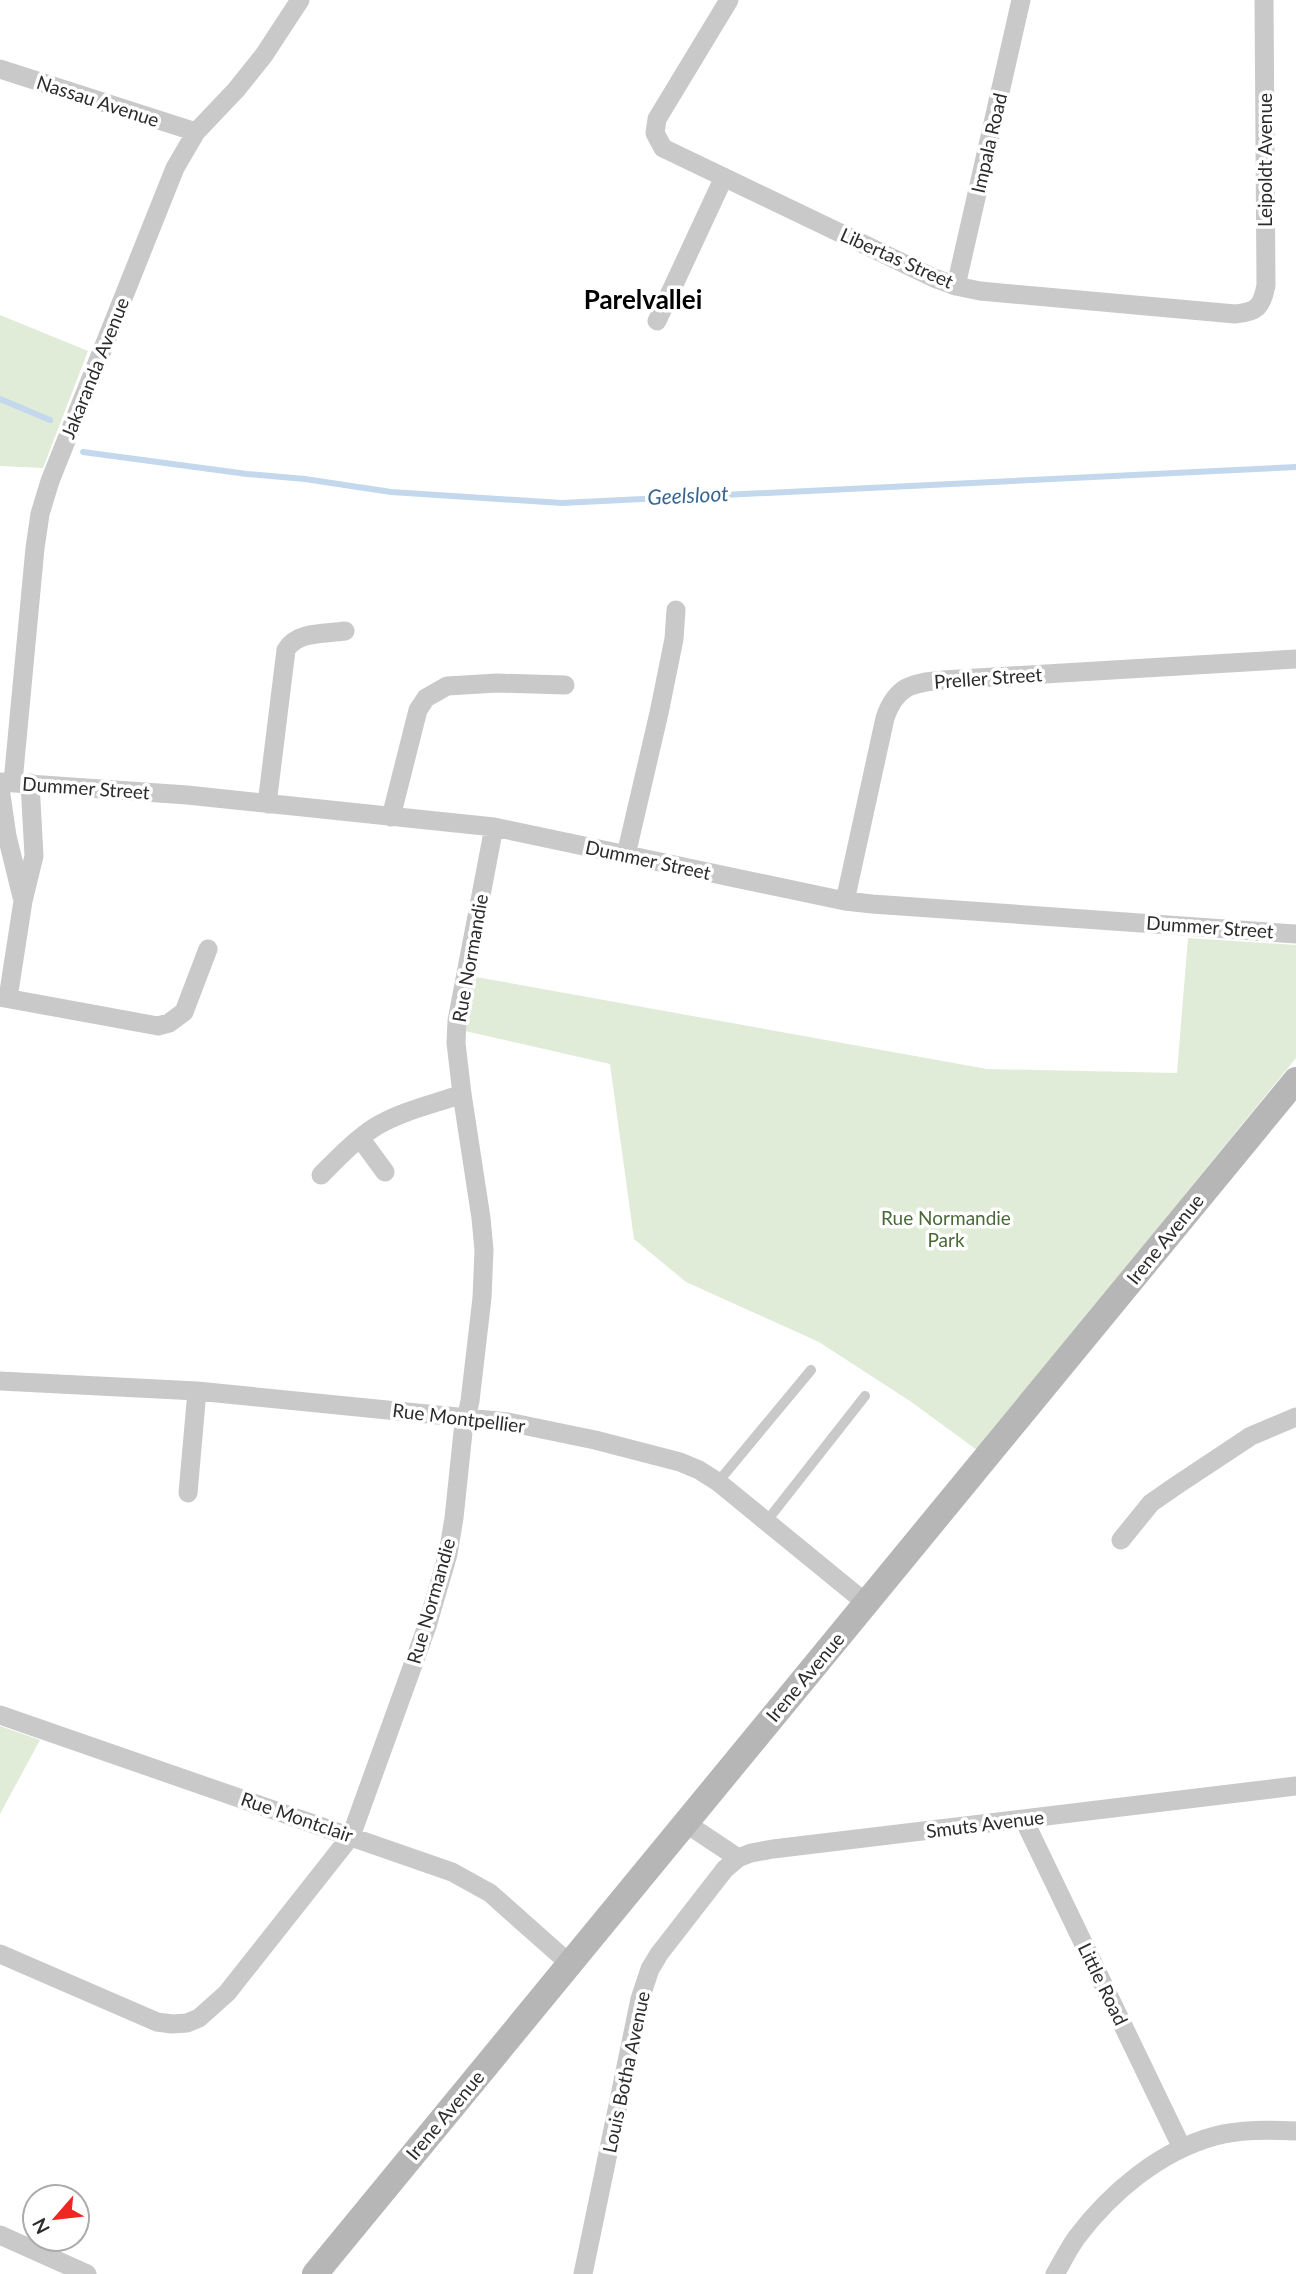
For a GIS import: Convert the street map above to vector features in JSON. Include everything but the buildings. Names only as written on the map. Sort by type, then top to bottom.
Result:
[{"type":"street","name":"Jakaranda Avenue","points":[[11,784],[40,514],[50,481],[175,168],[196,132],[236,90],[264,55],[300,0]]},
{"type":"street","name":"Libertas Street","points":[[729,0],[657,119],[655,133],[663,148],[934,278],[956,286],[980,291],[1235,314],[1249,313]]},
{"type":"street","name":"Impala Road","points":[[956,286],[1021,0]]},
{"type":"street","name":"Leipoldt Avenue","points":[[1249,313],[1259,307],[1266,285],[1264,0]]},
{"type":"street","name":"Nassau Avenue","points":[[0,69],[196,132]]},
{"type":"street","points":[[657,321],[724,177]]},
{"type":"street","points":[[626,855],[659,713],[674,639],[676,610]]},
{"type":"street","points":[[267,804],[286,650],[290,642],[299,637],[345,631]]},
{"type":"street","name":"Preller Street","points":[[845,901],[885,718],[893,698],[905,688],[926,681],[1296,659]]},
{"type":"street","points":[[391,817],[418,710],[426,698],[447,686],[497,683],[565,685]]},
{"type":"street","name":"Dummer Street","points":[[11,784],[267,804],[494,827],[845,901],[1296,934]]},
{"type":"street","points":[[11,784],[7,836],[23,901]]},
{"type":"street","points":[[11,784],[34,856],[4,997],[158,1026],[169,1023],[184,1012],[208,949]]},
{"type":"street","name":"Rue Normandie","points":[[0,1954],[157,2022],[187,2023],[199,2018],[227,1993],[351,1836],[428,1626],[452,1530],[482,1298],[484,1250],[462,1094],[457,1021],[494,827]]},
{"type":"street","name":"Irene Avenue","points":[[315,2274],[1296,1080]]},
{"type":"street","points":[[321,1175],[360,1138],[393,1118],[462,1094]]},
{"type":"street","points":[[360,1138],[385,1172]]},
{"type":"street","name":"Rue Montpellier","points":[[0,1381],[197,1391],[508,1422],[595,1440],[680,1462],[699,1470],[718,1482],[866,1603]]},
{"type":"street","points":[[188,1493],[197,1391]]},
{"type":"street","points":[[1121,1540],[1151,1503],[1220,1454],[1251,1436],[1296,1417]]},
{"type":"street","name":"Rue Montclair","points":[[0,1715],[428,1862],[470,1881],[490,1894],[570,1964]]},
{"type":"street","name":"Smuts Avenue","points":[[738,1858],[773,1849],[1296,1786]]},
{"type":"street","name":"Little Road","points":[[1024,1819],[1182,2148]]},
{"type":"street","points":[[684,1822],[738,1858]]},
{"type":"street","name":"Louis Botha Avenue","points":[[583,2274],[640,1999],[650,1969],[725,1869],[738,1858]]},
{"type":"street","points":[[1055,2274],[1076,2239],[1104,2205],[1134,2179],[1182,2148],[1217,2136],[1264,2129],[1296,2131]]},
{"type":"street","points":[[0,2235],[87,2274]]},
{"type":"lane","points":[[718,1482],[811,1370]]},
{"type":"lane","points":[[766,1521],[865,1396]]},
{"type":"green space","points":[[0,315],[88,351],[43,468],[0,466]]},
{"type":"green space","name":"Rue Normandie Park","points":[[1188,938],[1296,945],[1296,1058],[977,1450],[910,1401],[819,1342],[686,1282],[634,1239],[610,1064],[465,1031],[476,977],[987,1069],[1177,1073]]},
{"type":"green space","points":[[0,1726],[40,1740],[0,1814]]},
{"type":"waterway","name":"Geelsloot","points":[[0,399],[50,420]]},
{"type":"waterway","name":"Geelsloot","points":[[83,452],[391,492],[562,503],[1296,467]]},
{"type":"district","name":"Parelvallei","points":[[643,300]]}]
